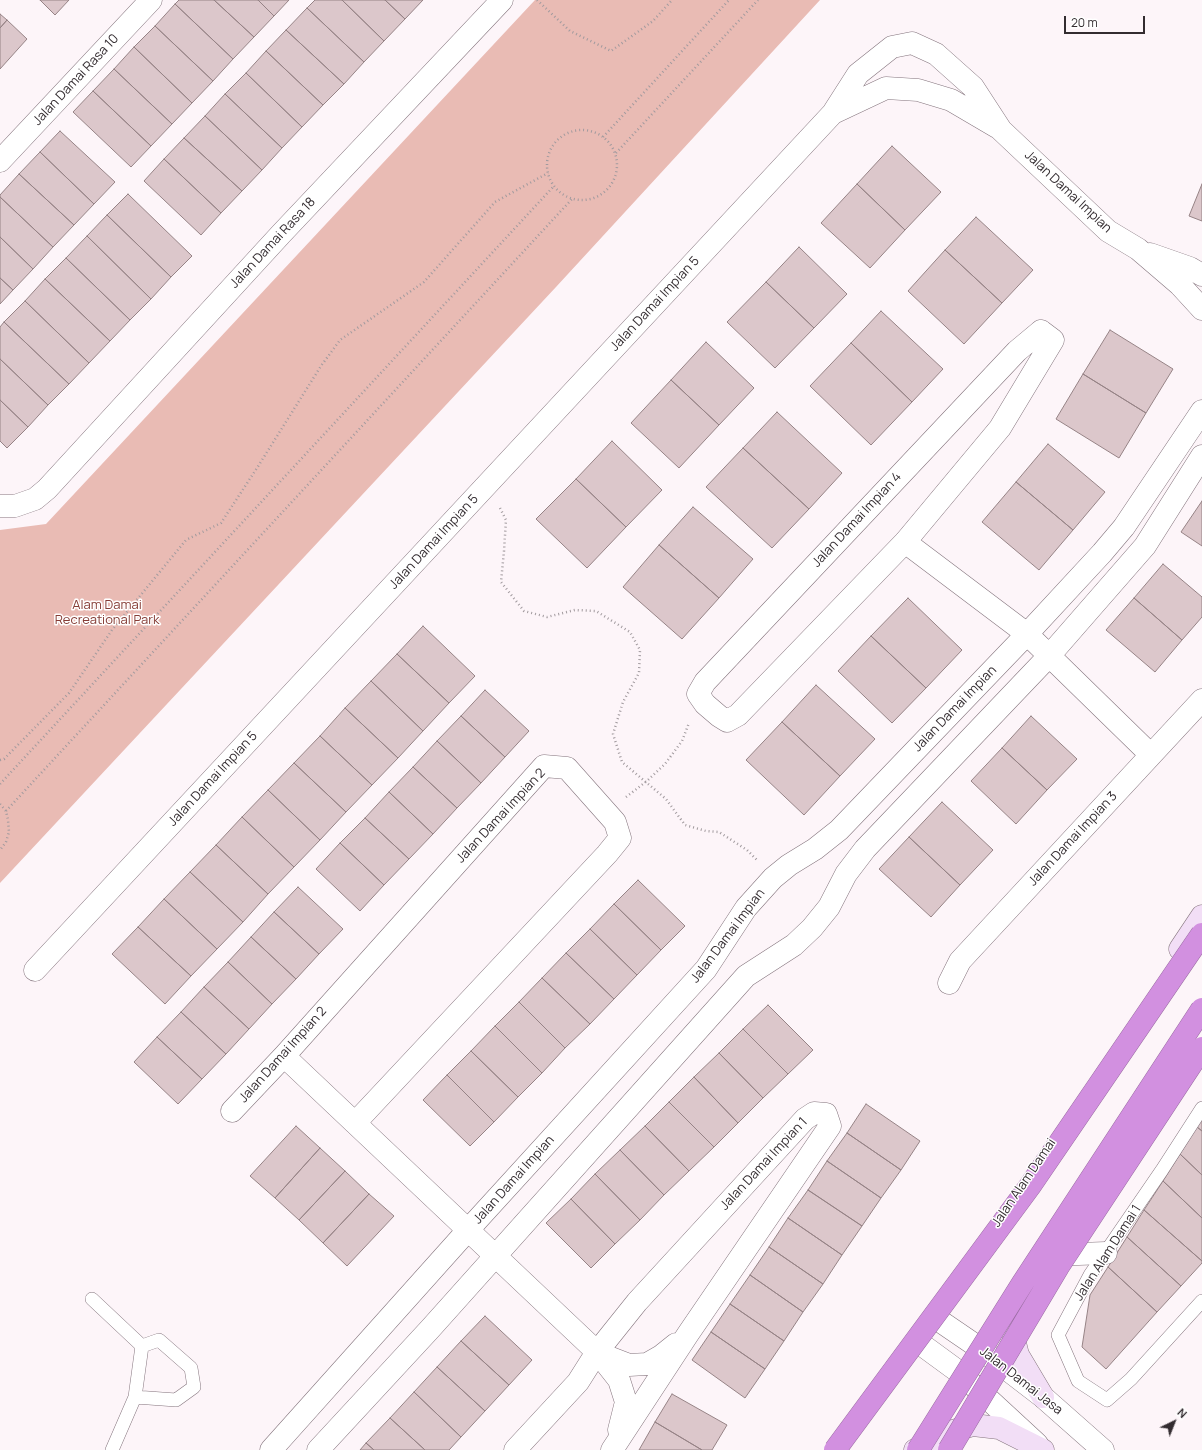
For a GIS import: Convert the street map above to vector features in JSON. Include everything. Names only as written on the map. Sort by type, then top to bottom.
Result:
[{"type":"highway","points":[[835,1450],[1030,1186],[1202,934]]},
{"type":"highway","points":[[918,1450],[1022,1284],[1202,1009]]},
{"type":"highway","points":[[949,1450],[1058,1268],[1202,1048]]},
{"type":"main road","name":"Jalan Alam Damai","points":[[847,1450],[1202,916]]},
{"type":"main road","points":[[907,1450],[959,1372],[978,1347],[1202,1000]]},
{"type":"main road","points":[[1038,1255],[1015,1314],[1013,1335],[1018,1355],[1043,1397]]},
{"type":"main road","points":[[915,1450],[946,1433],[973,1425],[999,1428],[1043,1450]]},
{"type":"street","name":"Jalan Damai Rasa 10","points":[[0,161],[151,0]]},
{"type":"street","name":"Jalan Damai Rasa 18","points":[[0,506],[15,506],[34,499],[47,489],[281,234],[502,0]]},
{"type":"street","name":"Jalan Damai Impian","points":[[832,113],[858,74],[892,47],[912,44],[936,54],[973,87],[1002,130],[1108,232],[1138,249],[1190,268],[1202,275]]},
{"type":"street","name":"Jalan Damai Impian","points":[[832,113],[886,88],[918,90],[951,100],[1002,130]]},
{"type":"street","name":"Jalan Damai Impian 5","points":[[35,970],[832,113]]},
{"type":"street","name":"Jalan Damai Impian","points":[[1138,249],[1180,286],[1202,309]]},
{"type":"street","name":"Jalan Damai Impian 4","points":[[1040,331],[1053,340],[1000,428],[905,542],[738,715],[727,721],[705,704],[698,694],[705,682],[1017,351],[1040,331]]},
{"type":"street","name":"Jalan Damai Impian","points":[[271,1450],[468,1230],[706,969],[746,908],[773,878],[789,865],[815,849],[839,830],[1027,634],[1102,553],[1124,527],[1202,411]]},
{"type":"street","points":[[318,1450],[430,1329],[746,976],[794,945],[812,928],[829,907],[846,874],[865,849],[1049,656],[1145,546],[1202,456]]},
{"type":"street","points":[[905,542],[1027,634],[1151,755]]},
{"type":"street","name":"Jalan Damai Impian 3","points":[[949,982],[960,961],[1202,700]]},
{"type":"street","name":"Jalan Damai Impian 2","points":[[232,1111],[284,1056],[544,766],[567,768],[614,822],[620,838],[602,860],[355,1123]]},
{"type":"street","points":[[284,1056],[597,1352]]},
{"type":"street","name":"Jalan Damai Impian 1","points":[[515,1450],[578,1382],[597,1352],[637,1302],[805,1119],[814,1113],[826,1114],[830,1126],[688,1334],[614,1448]]},
{"type":"street","points":[[1038,1255],[1106,1253]]},
{"type":"street","name":"Jalan Damai Jasa","points":[[934,1317],[978,1347],[1043,1397],[1103,1450]]},
{"type":"street","name":"Jalan Damai Impian 1","points":[[597,1352],[629,1365],[647,1364],[661,1356],[688,1334]]},
{"type":"street","points":[[918,1342],[959,1372],[1043,1450]]},
{"type":"street","name":"Jalan Damai Impian 1","points":[[597,1352],[619,1380],[626,1402],[614,1448]]},
{"type":"lane","name":"Jalan Alam Damai 1","points":[[1202,1108],[1162,1170],[1090,1275],[1058,1335],[1078,1381],[1107,1400],[1131,1379],[1202,1301]]},
{"type":"lane","points":[[92,1299],[142,1346]]},
{"type":"lane","points":[[135,1397],[176,1400],[194,1387],[191,1368],[159,1340],[142,1346]]},
{"type":"lane","points":[[112,1450],[135,1397],[142,1346]]},
{"type":"path","points":[[538,0],[570,31],[611,51],[652,21],[672,0]]},
{"type":"path","points":[[603,137],[729,0]]},
{"type":"path","points":[[616,153],[758,0]]},
{"type":"path","points":[[581,130],[593,131],[603,137],[616,153],[618,165],[614,180],[605,192],[595,198],[588,200],[572,199],[554,186],[548,173],[548,160],[552,147],[566,134],[581,130]]},
{"type":"path","points":[[0,760],[4,759],[69,693],[112,630],[186,540],[221,523],[321,366],[340,340],[424,282],[495,202],[548,173]]},
{"type":"path","points":[[0,784],[554,186]]},
{"type":"path","points":[[6,811],[572,199]]},
{"type":"path","points":[[487,485],[506,520],[500,582],[524,611],[547,617],[575,610],[596,611],[630,632],[640,650],[639,673],[623,702],[613,734],[622,762],[647,781],[666,799],[685,825],[706,831],[719,832],[747,850],[773,878]]},
{"type":"path","points":[[647,781],[665,764],[682,740],[688,724],[705,704]]},
{"type":"path","points":[[0,804],[6,811],[8,820],[6,842],[0,850]]},
{"type":"green space","name":"Alam Damai Recreational Park","points":[[535,0],[820,0],[556,287],[0,883],[0,530],[46,524]]},
{"type":"building","points":[[40,0],[69,0],[55,15]]},
{"type":"building","points":[[179,0],[214,0],[254,37],[233,59],[175,4]]},
{"type":"building","points":[[214,0],[258,0],[274,16],[254,37]]},
{"type":"building","points":[[258,0],[289,0],[274,16]]},
{"type":"building","points":[[315,0],[342,0],[384,41],[364,62],[307,8]]},
{"type":"building","points":[[342,0],[385,0],[405,19],[384,41]]},
{"type":"building","points":[[385,0],[423,0],[405,19]]},
{"type":"building","points":[[175,4],[233,59],[213,81],[155,26]]},
{"type":"building","points":[[307,8],[364,62],[344,84],[286,30]]},
{"type":"building","points":[[0,14],[7,20],[0,28]]},
{"type":"building","points":[[7,20],[27,39],[0,69],[0,28]]},
{"type":"building","points":[[155,26],[213,81],[192,103],[134,47]]},
{"type":"building","points":[[286,30],[344,84],[323,105],[266,51]]},
{"type":"building","points":[[134,47],[192,103],[172,124],[114,69]]},
{"type":"building","points":[[266,51],[323,105],[302,127],[246,73]]},
{"type":"building","points":[[114,69],[172,124],[151,146],[93,91]]},
{"type":"building","points":[[246,73],[302,127],[282,148],[225,94]]},
{"type":"building","points":[[93,91],[151,146],[131,167],[73,112]]},
{"type":"building","points":[[225,94],[282,148],[262,170],[205,116]]},
{"type":"building","points":[[205,116],[262,170],[242,191],[184,138]]},
{"type":"building","points":[[60,131],[115,182],[94,204],[40,152]]},
{"type":"building","points":[[184,138],[242,191],[221,213],[164,159]]},
{"type":"building","points":[[892,146],[941,192],[905,230],[857,184]]},
{"type":"building","points":[[40,152],[94,204],[74,225],[19,174]]},
{"type":"building","points":[[164,159],[221,213],[201,235],[144,181]]},
{"type":"building","points":[[19,174],[74,225],[53,247],[0,197],[0,195]]},
{"type":"building","points":[[857,184],[905,230],[870,268],[821,223]]},
{"type":"building","points":[[1202,184],[1202,221],[1189,216]]},
{"type":"building","points":[[128,194],[192,256],[171,277],[107,215]]},
{"type":"building","points":[[0,197],[53,247],[33,269],[0,237]]},
{"type":"building","points":[[107,215],[171,277],[151,299],[87,236]]},
{"type":"building","points":[[976,217],[1033,270],[1002,303],[945,250]]},
{"type":"building","points":[[87,236],[151,299],[130,320],[66,258]]},
{"type":"building","points":[[0,237],[33,269],[13,290],[0,278]]},
{"type":"building","points":[[799,247],[847,294],[814,328],[766,282]]},
{"type":"building","points":[[945,250],[1002,303],[964,344],[908,291]]},
{"type":"building","points":[[66,258],[130,320],[110,341],[45,279]]},
{"type":"building","points":[[0,278],[13,290],[0,304]]},
{"type":"building","points":[[45,279],[110,341],[89,363],[25,301]]},
{"type":"building","points":[[766,282],[814,328],[775,368],[727,322]]},
{"type":"building","points":[[25,301],[89,363],[69,384],[4,322]]},
{"type":"building","points":[[881,311],[943,369],[912,402],[851,343]]},
{"type":"building","points":[[4,322],[69,384],[48,405],[0,359],[0,327]]},
{"type":"building","points":[[1110,330],[1173,369],[1146,413],[1083,374]]},
{"type":"building","points":[[706,342],[754,388],[719,425],[671,380]]},
{"type":"building","points":[[851,343],[912,402],[871,445],[810,386]]},
{"type":"building","points":[[0,359],[48,405],[28,427],[0,400]]},
{"type":"building","points":[[1083,374],[1146,413],[1119,458],[1056,419]]},
{"type":"building","points":[[671,380],[719,425],[679,468],[631,423]]},
{"type":"building","points":[[0,400],[28,427],[7,448],[0,441]]},
{"type":"building","points":[[777,412],[842,473],[809,509],[743,448]]},
{"type":"building","points":[[612,441],[662,490],[626,527],[576,479]]},
{"type":"building","points":[[1048,444],[1105,492],[1073,530],[1016,482]]},
{"type":"building","points":[[743,448],[809,509],[772,548],[706,487]]},
{"type":"building","points":[[576,479],[626,527],[587,568],[536,519]]},
{"type":"building","points":[[1016,482],[1073,530],[1039,570],[982,522]]},
{"type":"building","points":[[1202,501],[1202,546],[1181,532]]},
{"type":"building","points":[[693,507],[753,559],[719,598],[659,545]]},
{"type":"building","points":[[659,545],[719,598],[682,639],[623,587]]},
{"type":"building","points":[[1163,564],[1202,597],[1202,617],[1182,640],[1134,598]]},
{"type":"building","points":[[908,598],[962,650],[926,688],[871,636]]},
{"type":"building","points":[[1134,598],[1182,640],[1155,672],[1106,630]]},
{"type":"building","points":[[423,626],[475,676],[449,703],[397,654]]},
{"type":"building","points":[[871,636],[926,688],[892,723],[838,671]]},
{"type":"building","points":[[397,654],[449,703],[423,731],[371,681]]},
{"type":"building","points":[[371,681],[423,731],[398,758],[345,708]]},
{"type":"building","points":[[816,685],[875,739],[840,776],[782,722]]},
{"type":"building","points":[[485,690],[529,731],[505,757],[461,716]]},
{"type":"building","points":[[345,708],[398,758],[372,785],[320,736]]},
{"type":"building","points":[[461,716],[505,757],[481,783],[437,741]]},
{"type":"building","points":[[1031,716],[1077,759],[1047,790],[1002,748]]},
{"type":"building","points":[[782,722],[840,776],[804,815],[746,760]]},
{"type":"building","points":[[320,736],[372,785],[346,812],[294,763]]},
{"type":"building","points":[[437,741],[481,783],[457,808],[413,767]]},
{"type":"building","points":[[1002,748],[1047,790],[1016,824],[971,781]]},
{"type":"building","points":[[294,763],[346,812],[320,840],[268,790]]},
{"type":"building","points":[[413,767],[457,808],[433,834],[389,792]]},
{"type":"building","points":[[268,790],[320,840],[294,867],[242,817]]},
{"type":"building","points":[[389,792],[433,834],[409,859],[365,818]]},
{"type":"building","points":[[942,802],[993,850],[960,885],[909,837]]},
{"type":"building","points":[[242,817],[294,867],[268,894],[216,845]]},
{"type":"building","points":[[365,818],[409,859],[384,885],[340,843]]},
{"type":"building","points":[[909,837],[960,885],[931,917],[879,869]]},
{"type":"building","points":[[340,843],[384,885],[360,911],[316,869]]},
{"type":"building","points":[[216,845],[268,894],[243,922],[190,872]]},
{"type":"building","points":[[190,872],[243,922],[217,949],[164,899]]},
{"type":"building","points":[[638,880],[685,926],[661,950],[614,904]]},
{"type":"building","points":[[298,887],[343,929],[319,954],[274,912]]},
{"type":"building","points":[[164,899],[217,949],[191,976],[138,927]]},
{"type":"building","points":[[614,904],[661,950],[637,975],[590,929]]},
{"type":"building","points":[[274,912],[319,954],[296,979],[251,937]]},
{"type":"building","points":[[138,927],[191,976],[165,1004],[112,954]]},
{"type":"building","points":[[590,929],[637,975],[614,999],[566,953]]},
{"type":"building","points":[[251,937],[296,979],[272,1004],[228,962]]},
{"type":"building","points":[[566,953],[614,999],[590,1024],[542,978]]},
{"type":"building","points":[[228,962],[272,1004],[249,1029],[204,987]]},
{"type":"building","points":[[542,978],[590,1024],[565,1048],[519,1002]]},
{"type":"building","points":[[204,987],[249,1029],[226,1054],[181,1012]]},
{"type":"building","points":[[519,1002],[565,1048],[542,1073],[495,1026]]},
{"type":"building","points":[[768,1005],[813,1050],[788,1074],[743,1029]]},
{"type":"building","points":[[181,1012],[226,1054],[202,1079],[157,1037]]},
{"type":"building","points":[[495,1026],[542,1073],[518,1097],[471,1051]]},
{"type":"building","points":[[743,1029],[788,1074],[763,1098],[719,1053]]},
{"type":"building","points":[[157,1037],[202,1079],[178,1104],[134,1062]]},
{"type":"building","points":[[471,1051],[518,1097],[494,1122],[447,1075]]},
{"type":"building","points":[[719,1053],[763,1098],[738,1123],[694,1077]]},
{"type":"building","points":[[447,1075],[494,1122],[470,1146],[423,1100]]},
{"type":"building","points":[[694,1077],[738,1123],[714,1147],[669,1102]]},
{"type":"building","points":[[669,1102],[714,1147],[689,1171],[645,1126]]},
{"type":"building","points":[[866,1104],[920,1141],[901,1170],[847,1133]]},
{"type":"building","points":[[1202,1119],[1202,1131],[1197,1127]]},
{"type":"building","points":[[296,1126],[320,1148],[275,1198],[250,1176]]},
{"type":"building","points":[[645,1126],[689,1171],[664,1195],[620,1150]]},
{"type":"building","points":[[1197,1127],[1202,1131],[1202,1175],[1180,1154]]},
{"type":"building","points":[[847,1133],[901,1170],[881,1198],[827,1161]]},
{"type":"building","points":[[320,1148],[345,1171],[299,1220],[275,1198]]},
{"type":"building","points":[[620,1150],[664,1195],[640,1220],[595,1174]]},
{"type":"building","points":[[1180,1154],[1202,1175],[1202,1218],[1163,1181]]},
{"type":"building","points":[[827,1161],[881,1198],[862,1226],[808,1190]]},
{"type":"building","points":[[345,1171],[369,1194],[323,1243],[299,1220]]},
{"type":"building","points":[[595,1174],[640,1220],[615,1244],[571,1199]]},
{"type":"building","points":[[1163,1181],[1202,1218],[1202,1261],[1144,1210]]},
{"type":"building","points":[[808,1190],[862,1226],[842,1255],[788,1218]]},
{"type":"building","points":[[369,1194],[394,1216],[347,1266],[323,1243]]},
{"type":"building","points":[[571,1199],[615,1244],[591,1268],[546,1223]]},
{"type":"building","points":[[1144,1210],[1202,1261],[1202,1263],[1181,1286],[1127,1237]]},
{"type":"building","points":[[788,1218],[842,1255],[823,1284],[769,1247]]},
{"type":"building","points":[[1127,1237],[1181,1286],[1157,1312],[1108,1267]]},
{"type":"building","points":[[769,1247],[823,1284],[803,1312],[750,1275]]},
{"type":"building","points":[[1108,1267],[1157,1312],[1106,1369],[1082,1347],[1090,1295]]},
{"type":"building","points":[[750,1275],[803,1312],[784,1341],[730,1304]]},
{"type":"building","points":[[730,1304],[784,1341],[765,1369],[711,1332]]},
{"type":"building","points":[[485,1316],[532,1360],[509,1385],[461,1341]]},
{"type":"building","points":[[711,1332],[765,1369],[745,1398],[692,1360]]},
{"type":"building","points":[[461,1341],[509,1385],[485,1411],[437,1367]]},
{"type":"building","points":[[437,1367],[485,1411],[461,1437],[414,1392]]},
{"type":"building","points":[[414,1392],[461,1437],[449,1450],[425,1450],[390,1418]]},
{"type":"building","points":[[672,1394],[727,1425],[712,1450],[702,1450],[655,1422]]},
{"type":"building","points":[[390,1418],[425,1450],[374,1450],[366,1443]]},
{"type":"building","points":[[655,1422],[702,1450],[639,1450]]},
{"type":"building","points":[[366,1443],[374,1450],[360,1450]]}]
